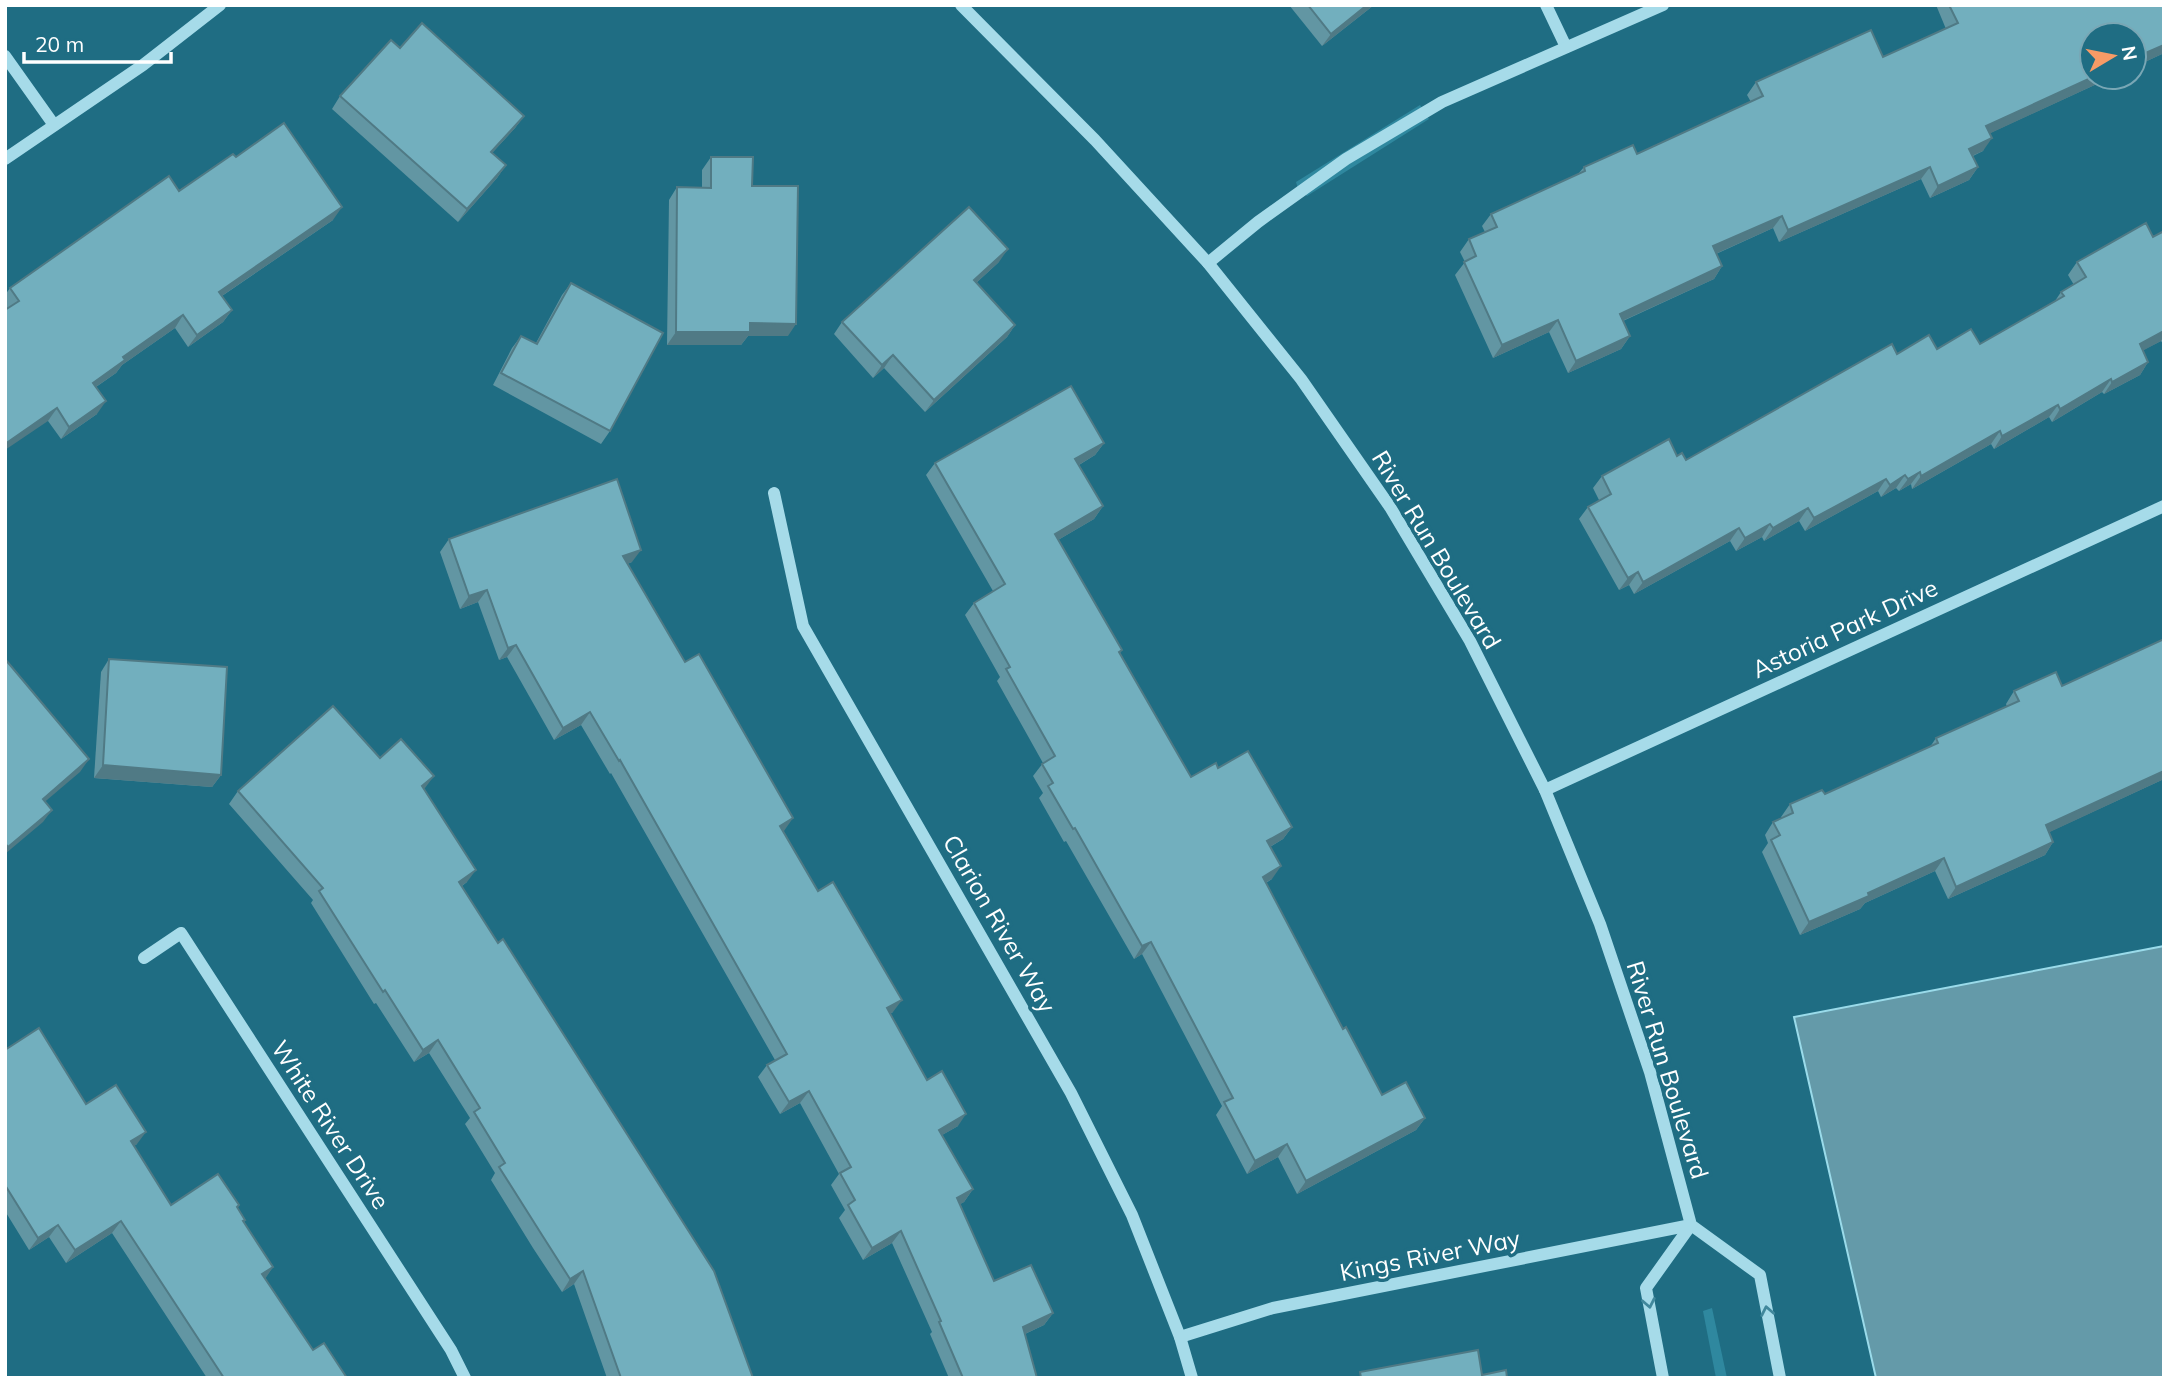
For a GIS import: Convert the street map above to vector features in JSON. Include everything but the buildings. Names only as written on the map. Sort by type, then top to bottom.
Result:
[{"type":"street","points":[[5,159],[143,65],[220,5]]},
{"type":"street","name":"River Run Boulevard","points":[[961,5],[1095,140],[1208,263],[1301,379],[1390,507],[1470,641],[1545,790],[1600,924],[1650,1072],[1691,1225]]},
{"type":"street","points":[[1546,5],[1566,47]]},
{"type":"street","points":[[1208,263],[1258,222],[1346,159],[1442,102],[1663,5]]},
{"type":"street","points":[[5,56],[54,125]]},
{"type":"street","name":"Clarion River Way","points":[[774,493],[803,625],[1071,1093],[1132,1216],[1180,1337],[1192,1378]]},
{"type":"street","name":"Astoria Park Drive","points":[[1545,790],[2164,506]]},
{"type":"street","name":"White River Drive","points":[[144,958],[181,933],[443,1338],[465,1378]]},
{"type":"street","points":[[1663,1378],[1646,1288],[1691,1225],[1760,1275],[1780,1378]]},
{"type":"street","name":"Kings River Way","points":[[1180,1337],[1273,1308],[1691,1225]]},
{"type":"shaded area","points":[[1420,105],[1429,119],[1307,196],[1298,189],[1296,182]]},
{"type":"shaded area","points":[[2164,946],[2164,1378],[1876,1378],[1794,1017]]},
{"type":"shaded area","points":[[1712,1308],[1727,1378],[1716,1378],[1703,1311]]}]
